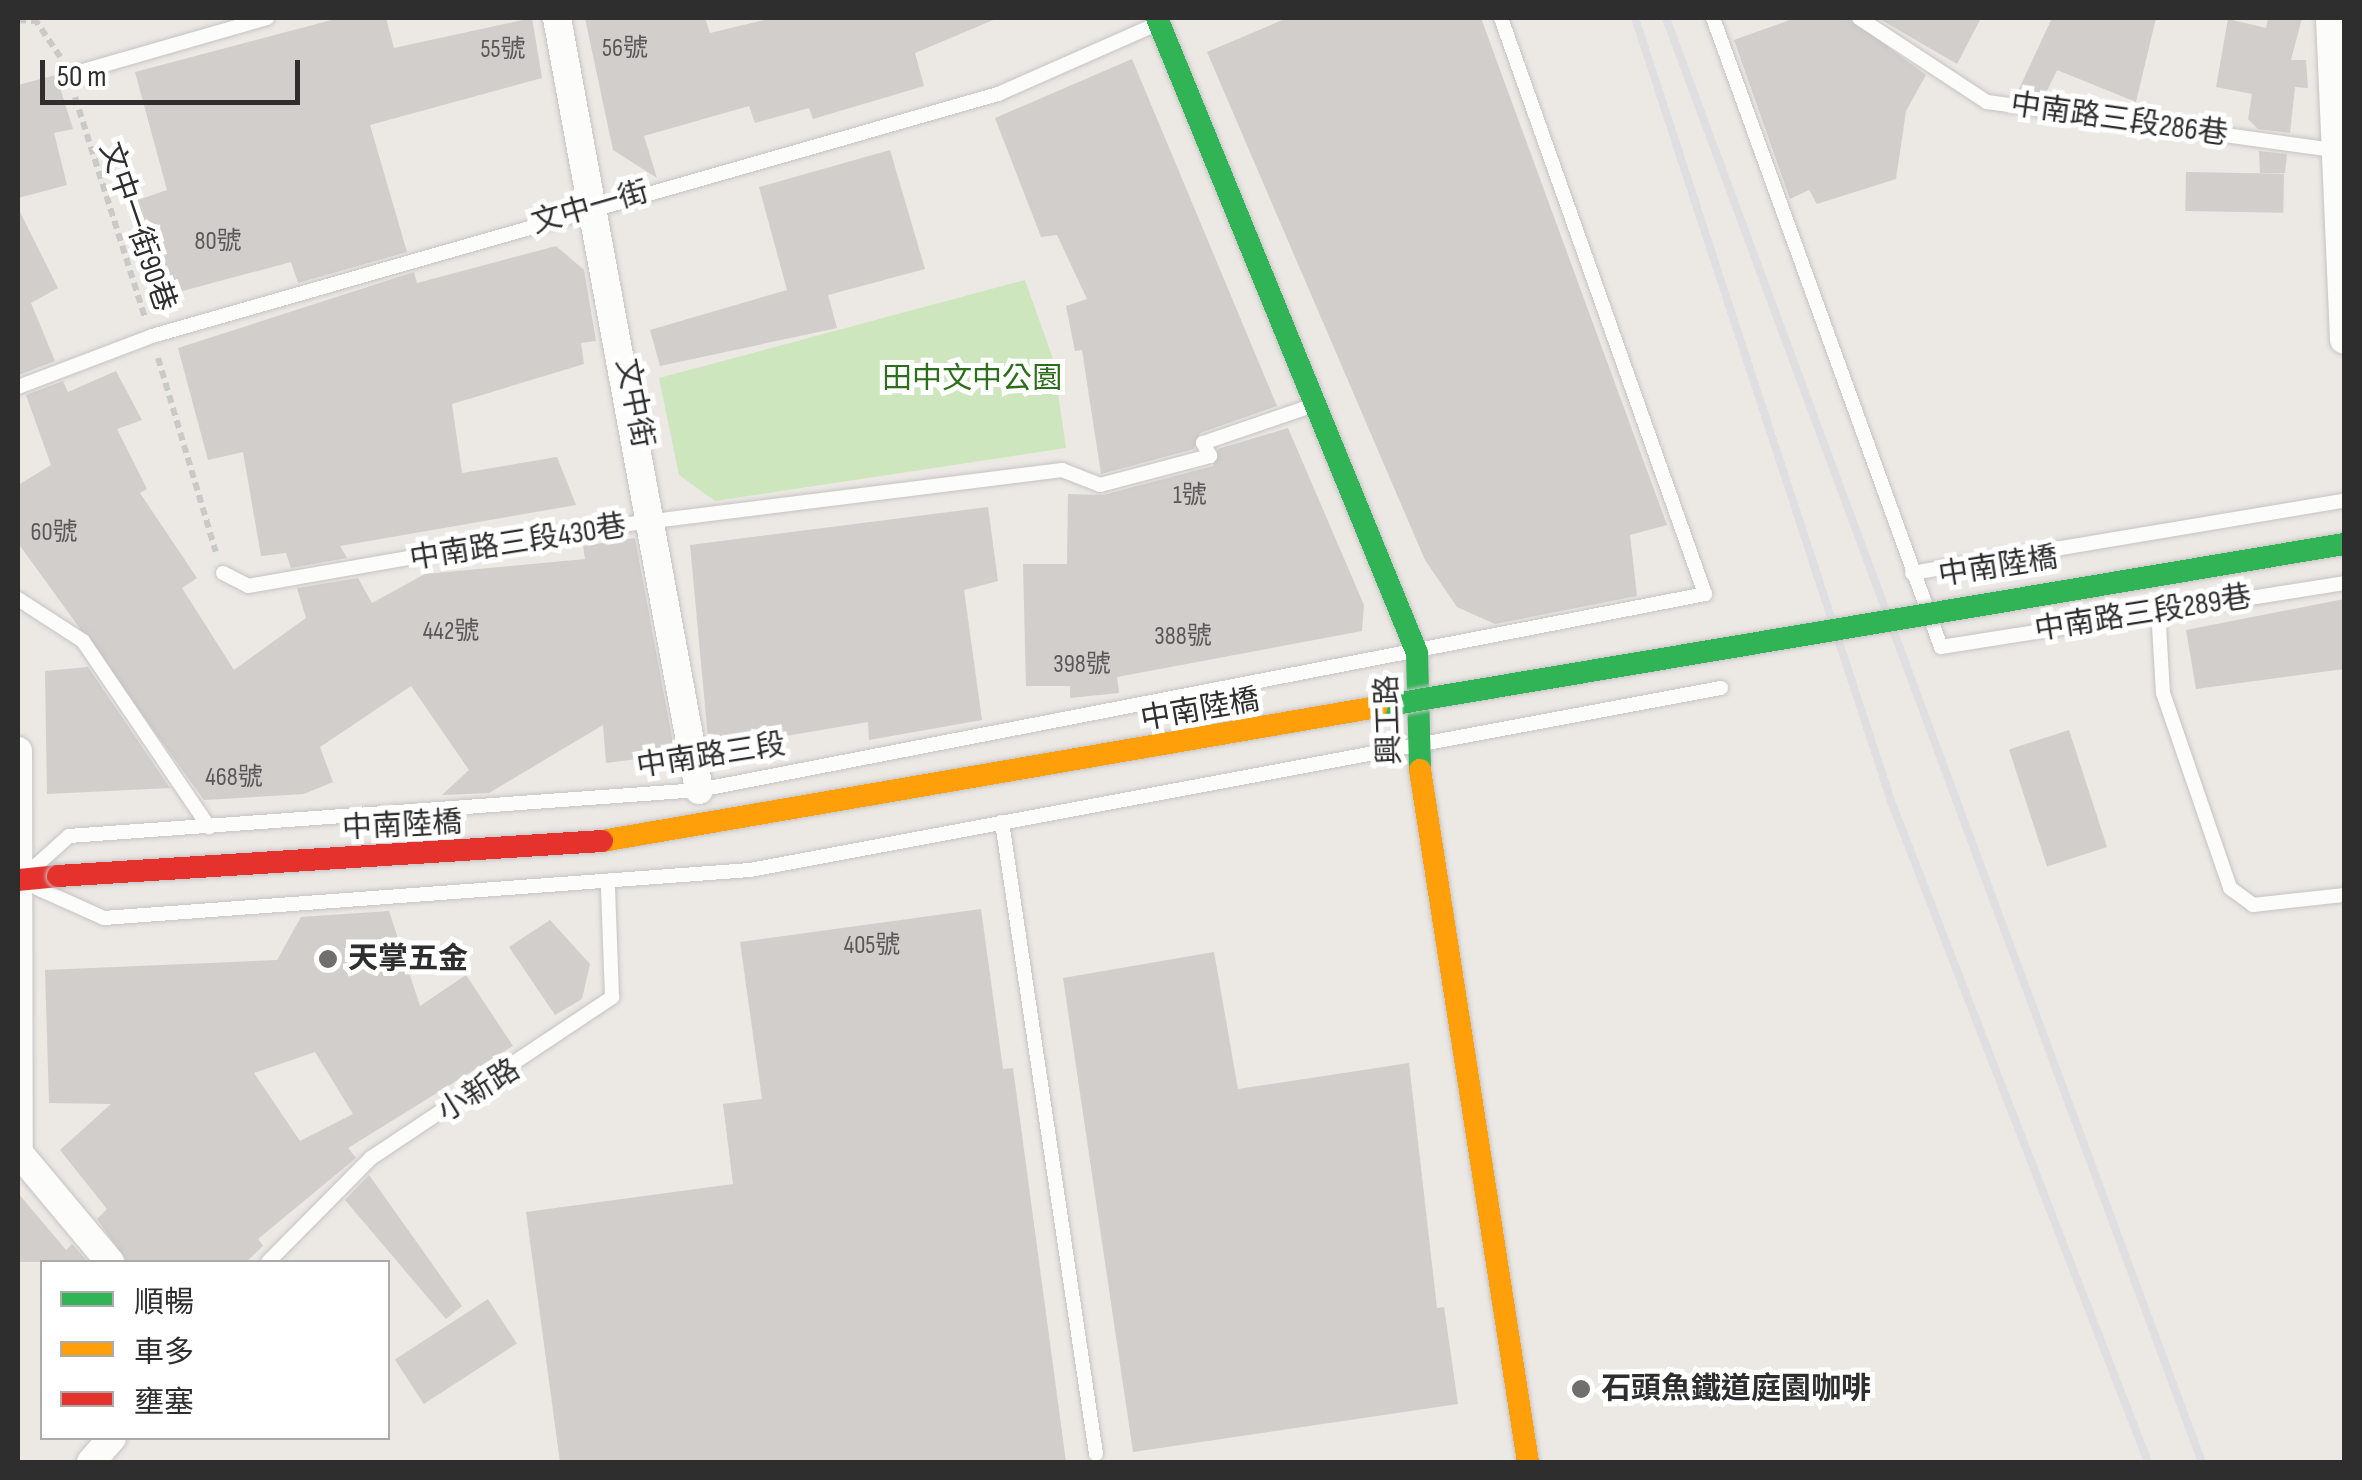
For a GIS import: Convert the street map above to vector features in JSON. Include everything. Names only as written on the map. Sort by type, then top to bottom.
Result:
[{"type":"main road","name":"興工路","points":[[1158,20],[1417,652],[1416,742],[1528,1462]]},
{"type":"main road","name":"中南陸橋","points":[[19,880],[547,848],[718,825],[1951,604],[2344,544]]},
{"type":"street","name":"文中街","points":[[557,18],[597,206],[656,522],[699,790]]},
{"type":"street","points":[[2330,18],[2340,151],[2344,340]]},
{"type":"street","points":[[18,751],[19,1152],[108,1260]]},
{"type":"street","points":[[92,1462],[110,1440]]},
{"type":"lane","points":[[72,74],[267,18]]},
{"type":"lane","name":"中南路三段","points":[[19,880],[70,836],[699,790],[1705,594],[1501,18]]},
{"type":"lane","points":[[1713,18],[1912,573],[2344,501]]},
{"type":"lane","name":"中南路三段286巷","points":[[1859,18],[1987,102],[2340,151]]},
{"type":"lane","name":"文中一街","points":[[18,387],[152,336],[998,94],[1158,20]]},
{"type":"lane","name":"中南路三段430巷","points":[[222,573],[248,586],[656,522],[1062,470],[1100,485],[1210,456],[1203,442],[1318,404]]},
{"type":"lane","name":"中南路三段289巷","points":[[1912,573],[1941,648],[2158,609],[2344,583]]},
{"type":"lane","points":[[18,598],[83,640],[209,826]]},
{"type":"lane","points":[[2158,609],[2177,747],[2230,888],[2253,904],[2344,894]]},
{"type":"lane","points":[[19,880],[104,918],[608,886],[750,870],[1720,688]]},
{"type":"lane","points":[[1002,822],[1096,1454]]},
{"type":"lane","name":"小新路","points":[[270,1260],[372,1158],[612,997],[608,886]]},
{"type":"path","points":[[18,20],[34,19],[72,74]]},
{"type":"path","name":"文中一街90巷","points":[[72,74],[83,142],[152,336]]},
{"type":"path","points":[[152,336],[222,573]]},
{"type":"green space","name":"田中文中公園","points":[[1025,280],[1053,359],[1066,448],[715,501],[679,475],[659,378]]},
{"type":"building","points":[[339,18],[386,18],[394,48],[532,18],[542,78],[370,125],[407,252],[298,283],[291,262],[160,297],[132,202],[167,190],[135,72]]},
{"type":"building","points":[[585,18],[705,18],[710,33],[772,18],[998,18],[915,53],[924,86],[813,119],[809,108],[755,123],[749,106],[644,136],[657,178],[613,150]]},
{"type":"building","points":[[1287,18],[1481,18],[1667,525],[1630,535],[1637,596],[1495,624],[1457,607],[1425,560],[1207,52]]},
{"type":"building","points":[[1795,18],[1849,18],[1926,75],[1906,111],[1896,179],[1817,204],[1809,190],[1790,199],[1734,40]]},
{"type":"building","points":[[1878,18],[1981,18],[1957,64]]},
{"type":"building","points":[[2052,18],[2156,18],[2136,102],[2057,70],[2044,97],[2019,89]]},
{"type":"building","points":[[2268,18],[2302,18],[2291,60],[2306,60],[2308,88],[2295,87],[2290,133],[2258,129],[2248,119],[2252,94],[2216,87],[2228,19],[2266,28]]},
{"type":"building","points":[[1132,59],[1277,406],[1200,433],[1194,449],[1101,474],[1082,350],[1075,351],[1066,306],[1087,299],[1057,235],[1041,237],[995,118]]},
{"type":"building","points":[[56,75],[73,129],[54,133],[67,185],[18,198],[18,85]]},
{"type":"building","points":[[890,150],[925,269],[828,295],[837,328],[660,366],[650,330],[787,290],[759,187]]},
{"type":"building","points":[[2259,151],[2287,154],[2285,173],[2260,173]]},
{"type":"building","points":[[2186,172],[2284,174],[2283,213],[2185,211]]},
{"type":"building","points":[[18,208],[58,288],[31,303],[55,361],[19,375]]},
{"type":"building","points":[[556,246],[584,270],[596,341],[581,343],[584,364],[452,404],[462,473],[557,457],[576,505],[340,546],[347,558],[291,568],[286,553],[261,556],[243,452],[208,460],[178,348],[414,272],[417,283]]},
{"type":"building","points":[[116,371],[142,420],[117,429],[147,489],[140,493],[197,578],[182,588],[234,670],[306,618],[297,588],[358,578],[372,603],[425,574],[585,559],[583,546],[635,538],[675,754],[606,763],[603,725],[489,793],[442,795],[469,770],[411,686],[320,747],[333,782],[304,794],[204,800],[18,543],[18,485],[51,465],[26,395],[63,381],[68,392]]},
{"type":"building","points":[[1288,428],[1364,605],[1362,631],[1117,677],[1119,693],[1070,698],[1070,686],[1026,686],[1023,564],[1067,564],[1068,494],[1103,495],[1213,466],[1218,449]]},
{"type":"building","points":[[988,507],[998,581],[964,590],[982,720],[869,740],[868,722],[709,749],[690,545]]},
{"type":"building","points":[[2344,599],[2344,669],[2196,689],[2186,630]]},
{"type":"building","points":[[88,667],[170,788],[47,794],[45,671]]},
{"type":"building","points":[[2069,730],[2107,847],[2047,866],[2009,749]]},
{"type":"building","points":[[981,909],[1003,1069],[1013,1068],[1066,1462],[560,1462],[526,1212],[733,1184],[723,1104],[762,1099],[740,942]]},
{"type":"building","points":[[389,911],[420,1006],[466,975],[513,1046],[348,1148],[356,1158],[258,1239],[263,1246],[248,1260],[126,1260],[97,1219],[107,1209],[60,1150],[111,1104],[49,1103],[45,970],[277,960],[301,917]],"holes":[[[315,1052],[353,1114],[300,1141],[254,1073]]]},
{"type":"building","points":[[550,920],[590,964],[582,999],[555,1015],[509,947]]},
{"type":"building","points":[[1214,952],[1238,1089],[1409,1063],[1437,1308],[1444,1307],[1458,1404],[1133,1452],[1063,978]]},
{"type":"building","points":[[369,1175],[462,1306],[446,1319],[345,1200]]},
{"type":"building","points":[[18,1193],[66,1250],[72,1244],[86,1260],[18,1262]]},
{"type":"building","points":[[488,1299],[517,1343],[424,1404],[395,1359]]},
{"type":"railway","points":[[1635,18],[1891,801],[2148,1462]]},
{"type":"railway","points":[[1666,18],[2202,1462]]},
{"type":"traffic: fast","points":[[1157,18],[1417,653],[1420,770]]},
{"type":"traffic: fast","points":[[1377,707],[2344,544]]},
{"type":"traffic: slow","points":[[602,841],[1377,707]]},
{"type":"traffic: slow","points":[[1420,770],[1528,1462]]},
{"type":"traffic: jam","points":[[58,876],[602,841]]},
{"type":"traffic: jam","points":[[18,880],[58,876]]},
{"type":"place","name":"天掌五金","points":[[328,959]]},
{"type":"place","name":"石頭魚鐵道庭園咖啡","points":[[1581,1389]]}]
